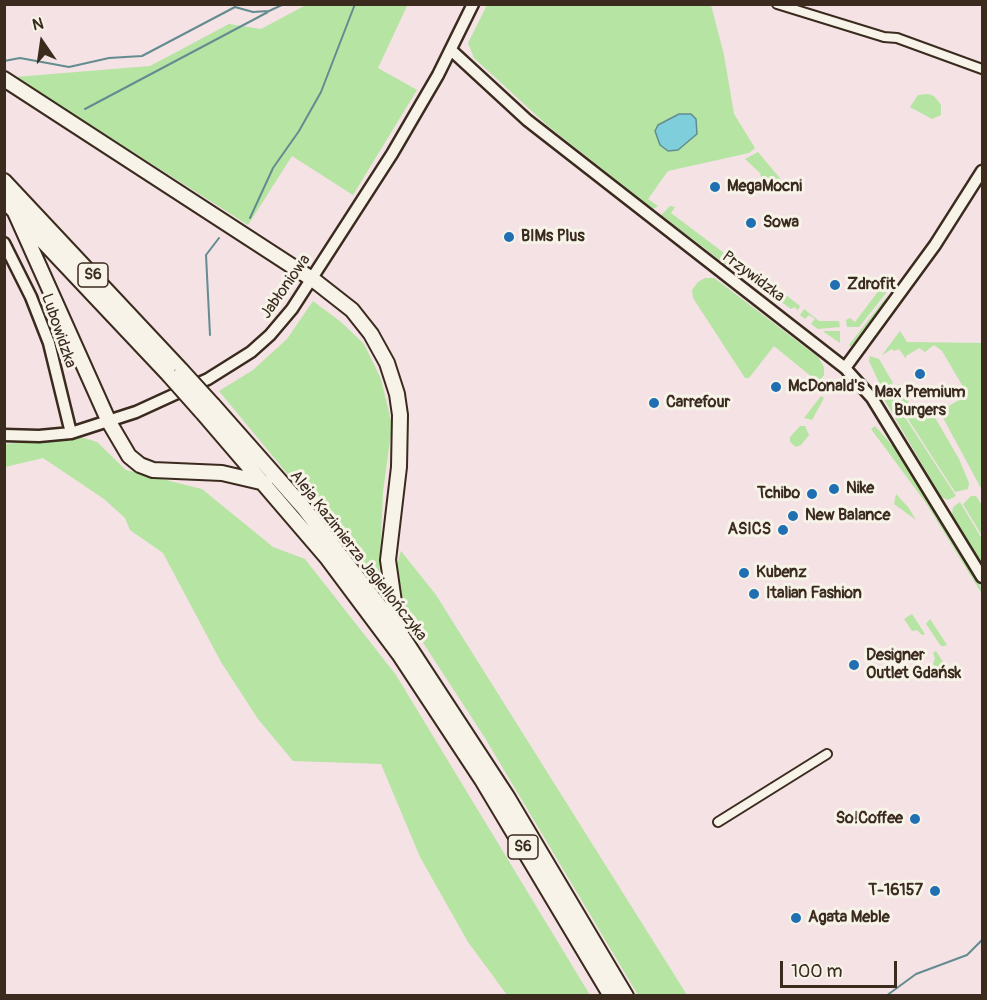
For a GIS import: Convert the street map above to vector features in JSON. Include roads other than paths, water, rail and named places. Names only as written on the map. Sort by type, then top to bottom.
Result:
[{"type":"highway","points":[[4,79],[311,279],[352,310],[371,334],[387,363],[397,394],[401,434],[388,560],[398,630]]},
{"type":"highway","name":"Aleja Kazimierza Jagiellończyka","points":[[4,181],[207,408],[303,507],[398,630],[508,798],[626,996]]},
{"type":"highway","points":[[9,205],[109,422],[129,456],[153,470],[222,473],[265,483]]},
{"type":"highway","name":"Aleja Kazimierza Jagiellończyka","points":[[9,205],[175,373]]},
{"type":"highway","name":"Aleja Kazimierza Jagiellończyka","points":[[207,408],[328,559],[420,686],[505,818],[611,996]]},
{"type":"street","name":"Jabłoniowa","points":[[4,435],[39,436],[71,433],[109,422],[163,401],[208,379],[241,358],[270,335],[311,279],[392,154],[440,72],[473,4]]},
{"type":"street","points":[[777,4],[884,37],[897,38],[982,69]]},
{"type":"street","name":"Przywidzka","points":[[451,50],[527,120],[845,368],[872,398],[982,577]]},
{"type":"street","points":[[440,72],[465,63]]},
{"type":"street","points":[[845,368],[934,245],[982,171]]},
{"type":"street","name":"Lubowidzka","points":[[4,243],[49,343],[71,433]]},
{"type":"street","points":[[718,822],[827,754]]},
{"type":"water","points":[[679,114],[691,114],[696,119],[697,134],[678,150],[668,151],[660,145],[655,131],[658,125]]},
{"type":"waterway","points":[[4,61],[20,58],[69,67],[109,58],[142,56],[235,7],[253,12],[269,11],[284,4]]},
{"type":"waterway","points":[[250,218],[273,168],[299,131],[321,92],[355,4]]},
{"type":"waterway","points":[[85,109],[268,12]]},
{"type":"waterway","points":[[210,335],[206,255],[219,238]]},
{"type":"waterway","points":[[886,996],[916,974],[967,955],[982,940]]},
{"type":"place","name":"MegaMocni","points":[[715,187]]},
{"type":"place","name":"Sowa","points":[[751,223]]},
{"type":"place","name":"BIMs Plus","points":[[509,237]]},
{"type":"place","name":"Zdrofit","points":[[835,285]]},
{"type":"place","name":"Max Premium Burgers","points":[[920,374]]},
{"type":"place","name":"McDonald's","points":[[776,387]]},
{"type":"place","name":"Carrefour","points":[[654,403]]},
{"type":"place","name":"Nike","points":[[834,489]]},
{"type":"place","name":"Tchibo","points":[[812,494]]},
{"type":"place","name":"New Balance","points":[[793,516]]},
{"type":"place","name":"ASICS","points":[[783,530]]},
{"type":"place","name":"Kubenz","points":[[744,573]]},
{"type":"place","name":"Italian Fashion","points":[[754,594]]},
{"type":"place","name":"Designer Outlet Gdańsk","points":[[854,665]]},
{"type":"place","name":"So!Coffee","points":[[915,819]]},
{"type":"place","name":"T-16157","points":[[935,891]]},
{"type":"place","name":"Agata Meble","points":[[796,918]]}]
